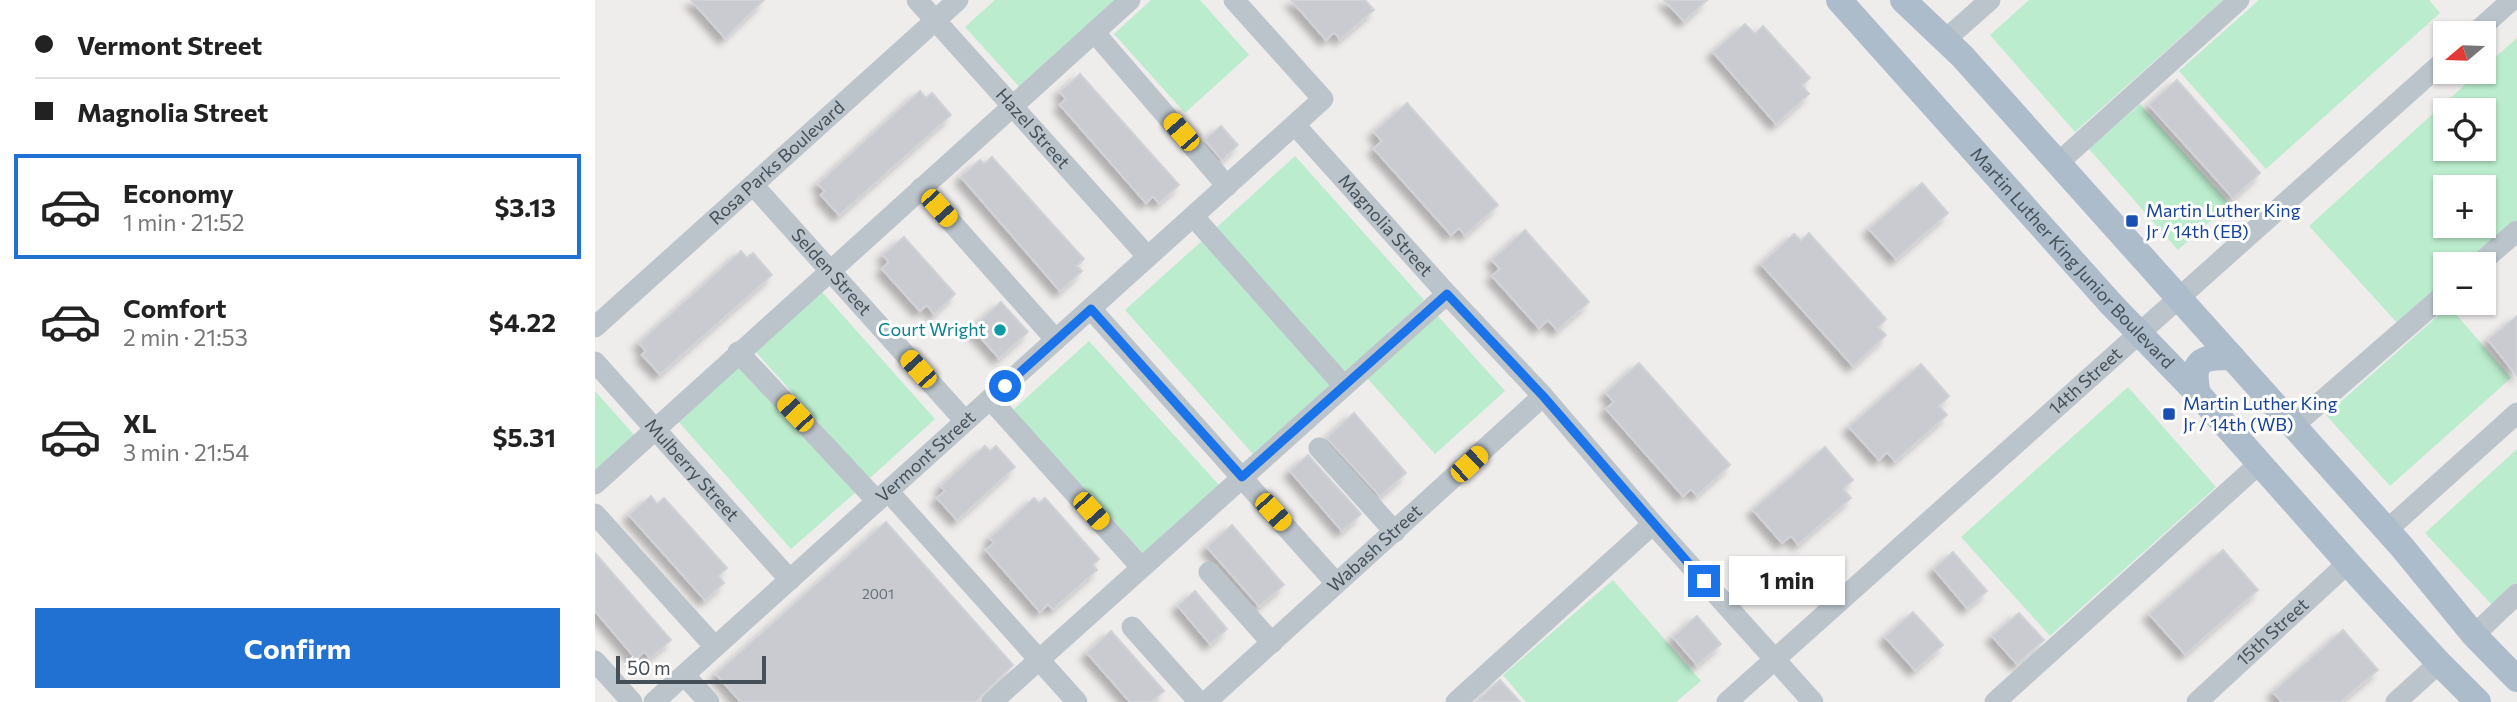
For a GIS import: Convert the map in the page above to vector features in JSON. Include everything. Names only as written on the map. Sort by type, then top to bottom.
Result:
[{"type":"main road","name":"Martin Luther King Junior Boulevard","points":[[1840,0],[2112,305],[2198,394],[2348,563],[2478,702]]},
{"type":"main road","points":[[1903,0],[1923,22],[1947,39],[2386,530],[2474,635],[2517,679]]},
{"type":"main road","points":[[2198,394],[2194,373],[2199,363],[2209,357],[2232,357]]},
{"type":"street","name":"Hazel Street","points":[[917,0],[1148,257]]},
{"type":"street","name":"Rosa Parks Boulevard","points":[[595,327],[958,0]]},
{"type":"street","points":[[595,484],[1130,0]]},
{"type":"street","name":"Vermont Street","points":[[654,702],[1323,99],[1234,0]]},
{"type":"street","points":[[1947,39],[1990,0]]},
{"type":"street","points":[[2058,163],[2239,0]]},
{"type":"street","points":[[2488,21],[2512,0]]},
{"type":"street","points":[[1094,32],[1227,186]]},
{"type":"street","name":"14th Street","points":[[1727,702],[2433,71]]},
{"type":"street","name":"Magnolia Street","points":[[1295,125],[1543,396],[1812,702]]},
{"type":"street","name":"Selden Street","points":[[753,185],[965,421]]},
{"type":"street","points":[[921,188],[1056,340]]},
{"type":"street","points":[[1193,216],[1344,386]]},
{"type":"street","points":[[2493,252],[2517,231]]},
{"type":"street","points":[[992,702],[1447,294]]},
{"type":"street","points":[[2293,426],[2433,304]]},
{"type":"street","points":[[1091,309],[1336,583]]},
{"type":"street","points":[[739,352],[883,496],[1077,702]]},
{"type":"street","name":"Mulberry Street","points":[[595,362],[790,580]]},
{"type":"street","name":"Wabash Street","points":[[1206,702],[1543,396]]},
{"type":"street","points":[[990,399],[1141,567]]},
{"type":"street","points":[[2386,530],[2517,413]]},
{"type":"street","points":[[1319,447],[1395,532]]},
{"type":"street","points":[[1995,702],[2260,463]]},
{"type":"street","points":[[595,514],[715,647]]},
{"type":"street","points":[[1456,702],[1653,523]]},
{"type":"street","name":"15th Street","points":[[2197,702],[2348,563]]},
{"type":"street","points":[[1209,572],[1272,643]]},
{"type":"street","points":[[2474,635],[2517,594]]},
{"type":"street","points":[[1132,627],[1199,702]]},
{"type":"street","points":[[595,661],[632,702]]},
{"type":"street","points":[[2396,702],[2439,663]]},
{"type":"street","points":[[684,675],[709,702]]},
{"type":"green space","points":[[995,0],[1121,0],[1022,90],[965,27]]},
{"type":"green space","points":[[1151,0],[1200,0],[1249,55],[1185,113],[1114,34]]},
{"type":"green space","points":[[2029,0],[2223,0],[2075,132],[1990,35]]},
{"type":"green space","points":[[2259,0],[2429,0],[2440,13],[2266,169],[2179,71]]},
{"type":"green space","points":[[2517,38],[2517,220],[2481,252],[2433,252],[2433,297],[2400,326],[2309,226],[2433,114],[2433,161],[2496,161],[2496,98],[2450,98],[2466,84],[2496,84],[2496,57]]},
{"type":"green space","points":[[2140,104],[2230,204],[2178,250],[2089,149]]},
{"type":"green space","points":[[1295,156],[1424,300],[1345,372],[1216,228]]},
{"type":"green space","points":[[1203,240],[1331,384],[1253,454],[1125,310]]},
{"type":"green space","points":[[822,292],[935,419],[869,479],[755,351]]},
{"type":"green space","points":[[1437,315],[1505,391],[1435,454],[1367,378]]},
{"type":"green space","points":[[2439,315],[2457,315],[2511,378],[2390,486],[2326,415]]},
{"type":"green space","points":[[1089,341],[1219,485],[1143,553],[1013,410]]},
{"type":"green space","points":[[742,363],[856,492],[791,549],[677,420]]},
{"type":"green space","points":[[2128,387],[2216,487],[2050,636],[1961,537]]},
{"type":"green space","points":[[595,391],[636,437],[595,474]]},
{"type":"green space","points":[[2517,449],[2517,586],[2494,607],[2425,533]]},
{"type":"green space","points":[[1613,580],[1701,681],[1676,702],[1526,702],[1503,675]]},
{"type":"building","points":[[691,0],[764,0],[725,38]]},
{"type":"building","points":[[1291,0],[1365,0],[1374,10],[1340,39],[1334,32],[1326,40]]},
{"type":"building","points":[[1664,0],[1707,0],[1684,21]]},
{"type":"building","points":[[1745,24],[1755,34],[1763,26],[1810,78],[1802,85],[1809,94],[1776,124],[1713,52]]},
{"type":"building","points":[[1080,74],[1179,185],[1159,203],[1153,196],[1146,203],[1060,105],[1066,99],[1060,92]]},
{"type":"building","points":[[2177,80],[2260,173],[2233,198],[2149,105]]},
{"type":"building","points":[[920,91],[926,98],[932,93],[951,115],[839,215],[821,195],[825,191],[818,184]]},
{"type":"building","points":[[1407,103],[1498,205],[1465,235],[1459,228],[1451,235],[1374,149],[1382,141],[1374,132]]},
{"type":"building","points":[[1221,126],[1238,145],[1222,160],[1205,140]]},
{"type":"building","points":[[992,157],[1084,259],[1077,266],[1082,271],[1060,291],[961,177],[980,160],[984,164]]},
{"type":"building","points":[[1922,183],[1948,213],[1896,259],[1869,229]]},
{"type":"building","points":[[1525,230],[1589,302],[1557,330],[1548,320],[1539,328],[1492,276],[1500,269],[1492,260]]},
{"type":"building","points":[[1809,233],[1886,319],[1878,327],[1886,335],[1853,366],[1761,264],[1794,234],[1801,241]]},
{"type":"building","points":[[904,237],[955,294],[934,314],[927,305],[920,311],[882,269],[889,262],[883,255]]},
{"type":"building","points":[[741,251],[747,258],[753,253],[772,275],[660,374],[642,355],[646,351],[639,343]]},
{"type":"building","name":"Court Wright","points":[[1001,302],[1028,332],[999,358],[972,328]]},
{"type":"building","points":[[2517,316],[2517,376],[2488,340]]},
{"type":"building","points":[[1639,363],[1730,465],[1697,495],[1691,489],[1683,496],[1606,409],[1614,402],[1606,393]]},
{"type":"building","points":[[1921,364],[1949,396],[1939,406],[1947,415],[1895,461],[1887,452],[1879,460],[1849,427]]},
{"type":"building","points":[[1354,413],[1406,473],[1380,496],[1327,438]]},
{"type":"building","points":[[985,446],[990,451],[996,446],[1015,467],[957,520],[937,498],[945,491],[941,486]]},
{"type":"building","points":[[1825,447],[1853,480],[1843,489],[1851,498],[1798,544],[1791,536],[1782,543],[1753,510]]},
{"type":"building","points":[[1308,455],[1361,514],[1342,531],[1290,471]]},
{"type":"building","points":[[651,496],[657,504],[664,498],[727,568],[718,576],[724,583],[705,600],[629,515]]},
{"type":"building","points":[[1034,498],[1039,503],[1045,498],[1099,559],[1093,565],[1097,570],[1053,609],[1048,604],[1040,612],[986,550],[994,543],[990,538]]},
{"type":"building","points":[[886,522],[1013,665],[975,702],[741,702],[716,674]]},
{"type":"building","points":[[1232,525],[1284,585],[1259,606],[1207,547]]},
{"type":"building","points":[[2223,550],[2258,590],[2185,654],[2149,614]]},
{"type":"building","points":[[1953,552],[1987,591],[1967,608],[1934,569]]},
{"type":"building","points":[[595,553],[671,640],[650,658],[644,651],[636,659],[595,611]]},
{"type":"building","points":[[1195,591],[1227,629],[1210,644],[1178,606]]},
{"type":"building","points":[[1913,612],[1943,645],[1915,670],[1885,637]]},
{"type":"building","points":[[2019,613],[2044,640],[2017,664],[1992,636]]},
{"type":"building","points":[[1697,616],[1721,644],[1697,665],[1673,637]]},
{"type":"building","points":[[2343,630],[2378,670],[2340,702],[2282,702],[2273,692]]},
{"type":"building","points":[[1111,631],[1164,691],[1151,702],[1130,702],[1087,653]]},
{"type":"building","points":[[1500,680],[1520,702],[1476,702]]},
{"type":"place","name":"Martin Luther King Jr / 14th (EB)","points":[[2132,221]]},
{"type":"place","name":"Court Wright","points":[[1000,330]]},
{"type":"place","name":"Martin Luther King Jr / 14th (WB)","points":[[2169,414]]},
{"type":"route","points":[[1005,386],[1091,309],[1242,477],[1447,294],[1543,396],[1704,581]]}]
